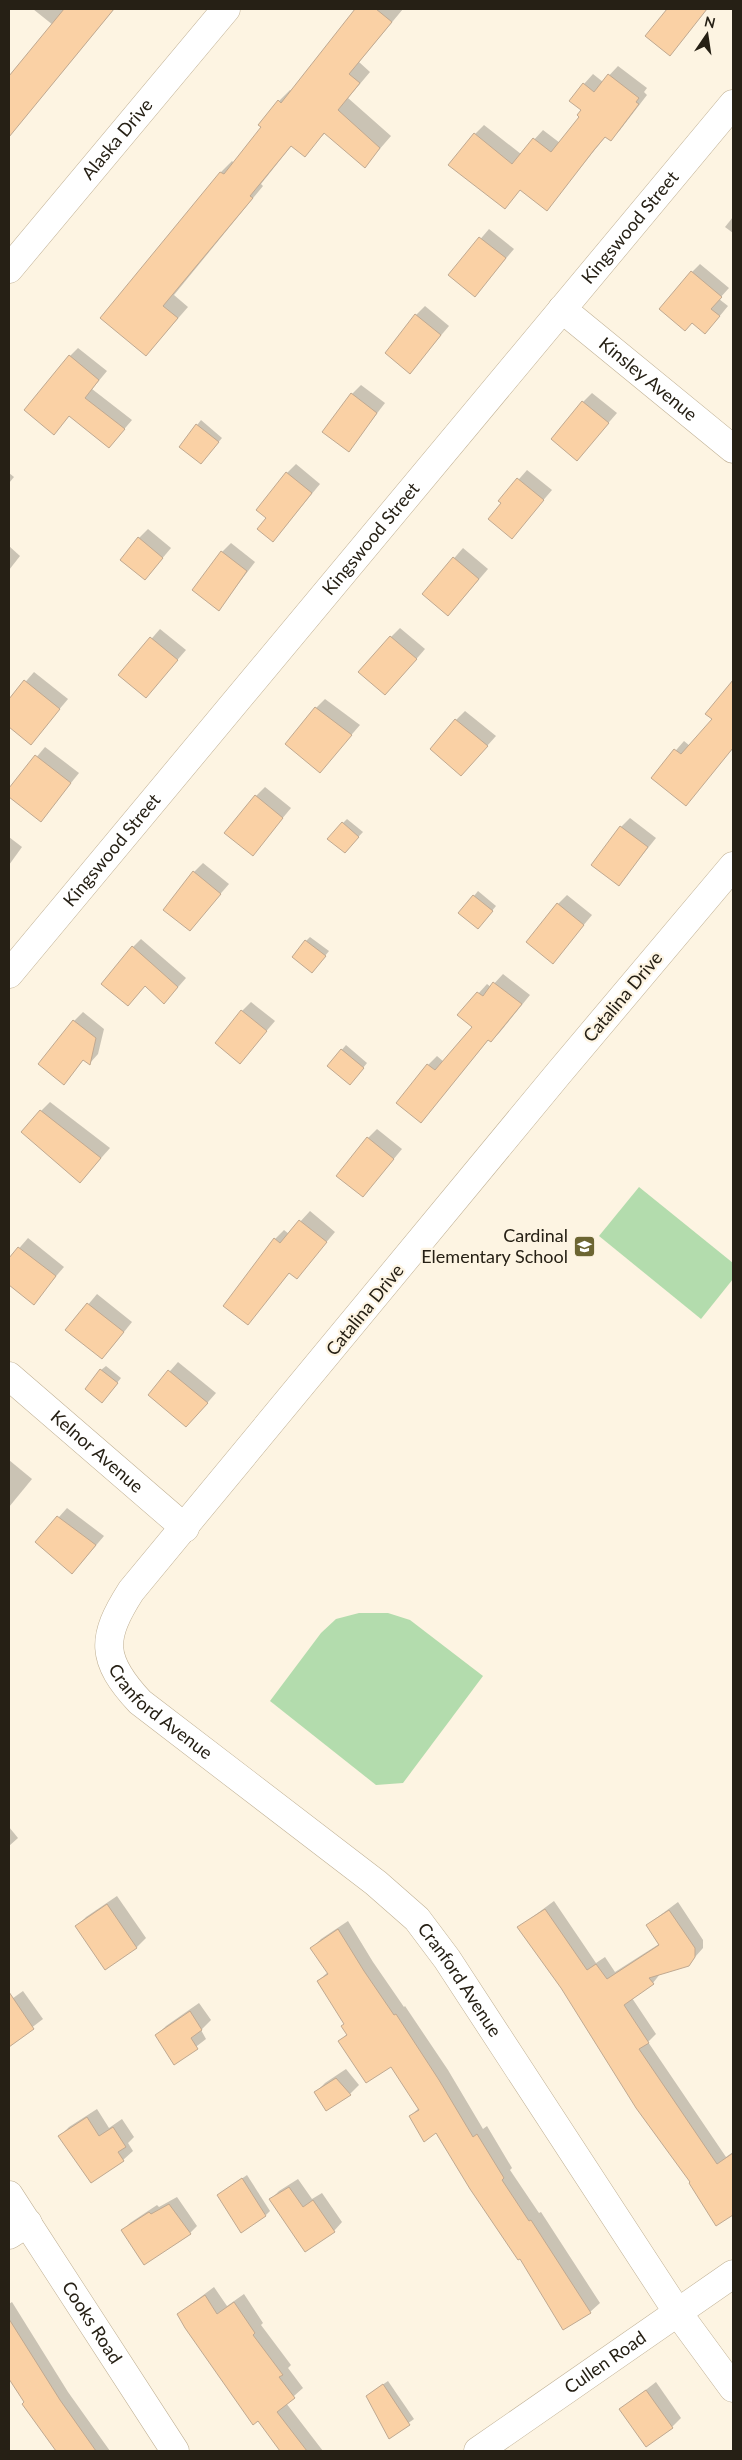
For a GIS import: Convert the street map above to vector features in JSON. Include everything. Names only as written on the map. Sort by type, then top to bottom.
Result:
[{"type":"street","name":"Alaska Drive","points":[[9,269],[226,9]]},
{"type":"street","name":"Kingswood Street","points":[[9,974],[733,104]]},
{"type":"street","name":"Kinsley Avenue","points":[[562,309],[733,449]]},
{"type":"street","name":"Catalina Drive","points":[[108,1646],[114,1622],[131,1590],[185,1528],[558,1074],[733,866]]},
{"type":"street","name":"Kelnor Avenue","points":[[9,1376],[185,1528]]},
{"type":"street","name":"Cranford Avenue","points":[[108,1646],[114,1669],[125,1686],[140,1702],[376,1883],[417,1919],[447,1959],[678,2313],[733,2388]]},
{"type":"street","name":"Cooks Road","points":[[9,2195],[18,2229],[176,2451]]},
{"type":"street","name":"Cullen Road","points":[[478,2451],[733,2274]]},
{"type":"green space","points":[[639,1187],[733,1263],[733,1279],[701,1319],[599,1236]]},
{"type":"green space","points":[[359,1613],[388,1613],[410,1620],[483,1676],[403,1783],[376,1785],[270,1701],[321,1633],[336,1619]]},
{"type":"building","points":[[64,9],[114,9],[9,137],[9,76]]},
{"type":"building","points":[[355,9],[376,9],[392,22],[349,74],[360,83],[338,110],[380,148],[365,168],[324,133],[305,157],[291,146],[250,196],[253,198],[163,306],[178,318],[146,356],[100,318],[220,172],[224,174],[261,127],[258,125],[278,100],[281,103]]},
{"type":"building","points":[[667,9],[707,9],[670,56],[645,36]]},
{"type":"building","points":[[608,74],[639,98],[636,102],[639,104],[611,141],[605,137],[547,211],[520,190],[505,209],[448,165],[474,133],[512,164],[533,138],[551,152],[579,117],[577,115],[581,110],[569,101],[583,83],[594,92]]},
{"type":"building","points":[[479,237],[506,258],[475,297],[448,275]]},
{"type":"building","points":[[691,271],[722,297],[711,309],[720,316],[705,334],[692,323],[685,331],[659,309]]},
{"type":"building","points":[[415,314],[441,335],[410,374],[385,353]]},
{"type":"building","points":[[69,355],[99,380],[85,398],[125,429],[109,448],[69,416],[54,435],[24,410]]},
{"type":"building","points":[[351,393],[377,413],[349,452],[322,432]]},
{"type":"building","points":[[582,401],[609,423],[577,461],[551,439]]},
{"type":"building","points":[[196,424],[219,442],[201,464],[179,447]]},
{"type":"building","points":[[286,472],[312,493],[273,542],[257,529],[266,518],[256,510]]},
{"type":"building","points":[[517,478],[544,500],[512,539],[488,519],[501,503],[498,501]]},
{"type":"building","points":[[138,537],[163,558],[145,580],[120,560]]},
{"type":"building","points":[[221,551],[247,571],[219,611],[192,590]]},
{"type":"building","points":[[453,557],[479,579],[448,616],[422,594]]},
{"type":"building","points":[[390,636],[417,659],[385,695],[358,672]]},
{"type":"building","points":[[150,637],[178,660],[146,698],[118,675]]},
{"type":"building","points":[[24,680],[60,709],[31,745],[9,727],[9,699]]},
{"type":"building","points":[[733,680],[733,748],[686,806],[651,778],[674,749],[681,754],[712,719],[705,714]]},
{"type":"building","points":[[315,707],[352,735],[320,773],[285,744]]},
{"type":"building","points":[[455,719],[488,746],[461,776],[430,749]]},
{"type":"building","points":[[35,755],[71,783],[41,822],[9,797],[9,788]]},
{"type":"building","points":[[255,795],[283,818],[253,856],[224,833]]},
{"type":"building","points":[[342,822],[359,837],[345,853],[327,839]]},
{"type":"building","points":[[620,826],[648,847],[619,886],[591,865]]},
{"type":"building","points":[[193,871],[221,894],[190,931],[163,910]]},
{"type":"building","points":[[473,895],[493,911],[478,929],[458,913]]},
{"type":"building","points":[[557,903],[584,925],[553,964],[526,942]]},
{"type":"building","points":[[305,940],[326,956],[312,973],[292,957]]},
{"type":"building","points":[[132,946],[178,987],[164,1004],[145,986],[128,1006],[101,984]]},
{"type":"building","points":[[493,982],[522,1004],[491,1042],[488,1040],[421,1123],[396,1103],[427,1064],[435,1070],[472,1027],[457,1015],[477,992],[483,996]]},
{"type":"building","points":[[241,1010],[267,1031],[240,1064],[215,1043]]},
{"type":"building","points":[[73,1020],[96,1038],[90,1065],[83,1060],[64,1085],[38,1064]]},
{"type":"building","points":[[341,1049],[364,1068],[350,1085],[327,1066]]},
{"type":"building","points":[[40,1110],[101,1158],[80,1183],[21,1132]]},
{"type":"building","points":[[367,1137],[394,1159],[363,1197],[336,1176]]},
{"type":"building","points":[[299,1220],[327,1242],[297,1279],[289,1273],[248,1325],[223,1306],[274,1238],[280,1243]]},
{"type":"building","points":[[18,1247],[56,1276],[34,1305],[9,1285],[9,1258]]},
{"type":"building","points":[[87,1303],[124,1332],[102,1359],[65,1330]]},
{"type":"building","points":[[100,1369],[118,1383],[102,1403],[85,1389]]},
{"type":"building","points":[[168,1370],[208,1403],[186,1427],[148,1395]]},
{"type":"building","points":[[57,1516],[96,1545],[72,1574],[35,1542]]},
{"type":"building","points":[[107,1904],[137,1948],[105,1970],[75,1926]]},
{"type":"building","points":[[545,1909],[587,1970],[596,1964],[607,1979],[659,1945],[646,1925],[669,1910],[695,1948],[695,1957],[689,1966],[649,1978],[654,1984],[624,2005],[649,2043],[639,2049],[717,2164],[733,2153],[733,2215],[716,2226],[690,2182],[636,2108],[561,1988],[517,1927]]},
{"type":"building","points":[[338,1929],[364,1971],[394,2015],[396,2014],[439,2080],[473,2137],[477,2134],[504,2178],[502,2180],[529,2221],[531,2220],[591,2313],[563,2330],[520,2259],[518,2260],[470,2189],[436,2133],[424,2142],[409,2116],[419,2110],[391,2067],[366,2083],[338,2041],[347,2035],[341,2026],[344,2024],[317,1981],[328,1974],[310,1948]]},
{"type":"building","points":[[9,1992],[34,2029],[9,2047]]},
{"type":"building","points":[[190,2011],[202,2030],[191,2038],[198,2049],[174,2065],[155,2035]]},
{"type":"building","points":[[336,2078],[351,2095],[326,2111],[314,2092]]},
{"type":"building","points":[[87,2117],[99,2136],[113,2127],[126,2147],[118,2152],[124,2161],[91,2183],[58,2136]]},
{"type":"building","points":[[242,2178],[266,2216],[241,2233],[217,2195]]},
{"type":"building","points":[[289,2187],[303,2207],[313,2200],[335,2232],[305,2252],[269,2199]]},
{"type":"building","points":[[169,2204],[191,2234],[144,2265],[121,2230],[149,2212],[151,2214]]},
{"type":"building","points":[[205,2295],[217,2314],[234,2302],[255,2333],[253,2335],[283,2375],[279,2377],[295,2398],[277,2412],[307,2451],[280,2451],[258,2421],[253,2425],[185,2328],[177,2314]]},
{"type":"building","points":[[9,2319],[60,2400],[96,2451],[56,2451],[22,2404],[24,2402],[9,2379]]},
{"type":"building","points":[[383,2384],[410,2425],[389,2439],[366,2396]]},
{"type":"building","points":[[646,2390],[673,2428],[646,2447],[619,2409]]},
{"type":"place","name":"Cardinal Elementary School","points":[[584,1246]]}]
